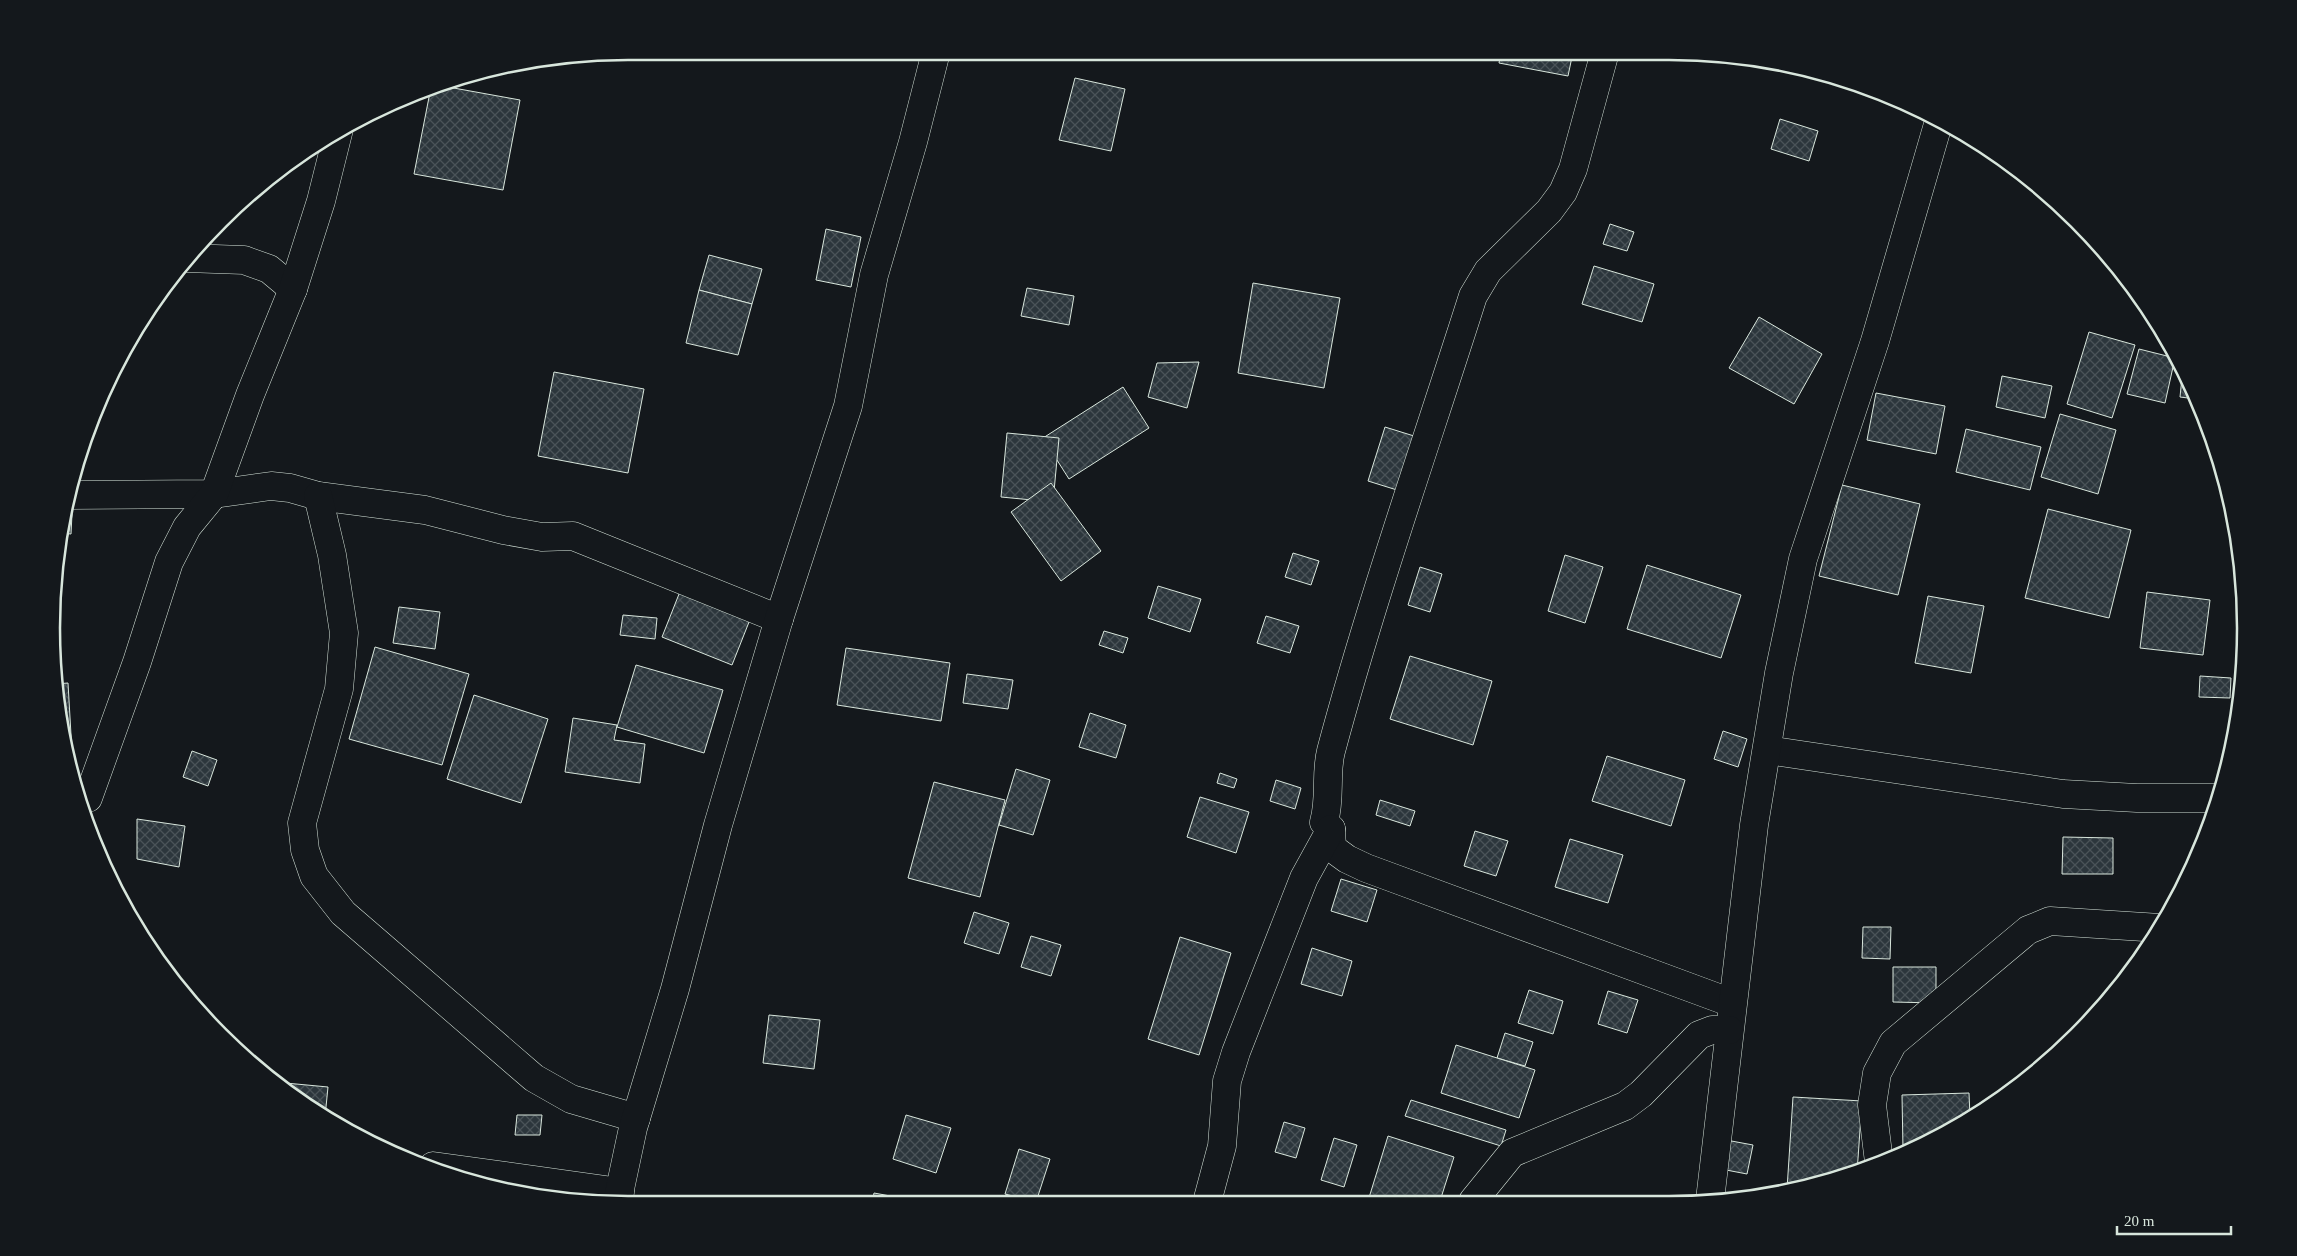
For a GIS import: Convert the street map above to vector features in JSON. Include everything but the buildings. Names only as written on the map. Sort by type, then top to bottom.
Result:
[{"type":"street","points":[[619,1196],[636,1118],[659,1045],[718,825],[779,619],[848,406],[874,275],[913,142],[934,60]]},
{"type":"street","points":[[1603,60],[1573,169],[1563,192],[1549,211],[1488,271],[1473,296],[1395,540],[1330,753],[1329,799],[1324,822],[1330,829],[1332,848],[1347,859],[1366,868],[1732,1003]]},
{"type":"street","points":[[1711,1194],[1754,825],[1779,673],[1803,559],[1875,341],[1937,128]]},
{"type":"street","points":[[88,798],[137,662],[169,562],[187,527],[214,494],[250,395],[293,289],[321,201],[336,141]]},
{"type":"street","points":[[197,258],[244,260],[269,269],[293,289]]},
{"type":"street","points":[[76,495],[214,494],[271,486],[290,488],[318,496],[425,510],[503,530],[542,537],[573,536],[779,619]]},
{"type":"street","points":[[318,496],[332,555],[344,632],[339,689],[302,822],[305,850],[314,876],[343,913],[534,1078],[571,1099],[636,1118]]},
{"type":"street","points":[[1767,750],[2063,794],[2137,798],[2211,798]]},
{"type":"street","points":[[1209,1196],[1222,1146],[1227,1082],[1236,1052],[1304,878],[1330,829]]},
{"type":"street","points":[[1878,1156],[1872,1105],[1877,1073],[1893,1043],[2028,930],[2050,921],[2151,927]]},
{"type":"street","points":[[1477,1196],[1512,1153],[1625,1106],[1641,1094],[1699,1035],[1712,1030],[1730,1030]]},
{"type":"street","points":[[461,1171],[602,1195]]}]
